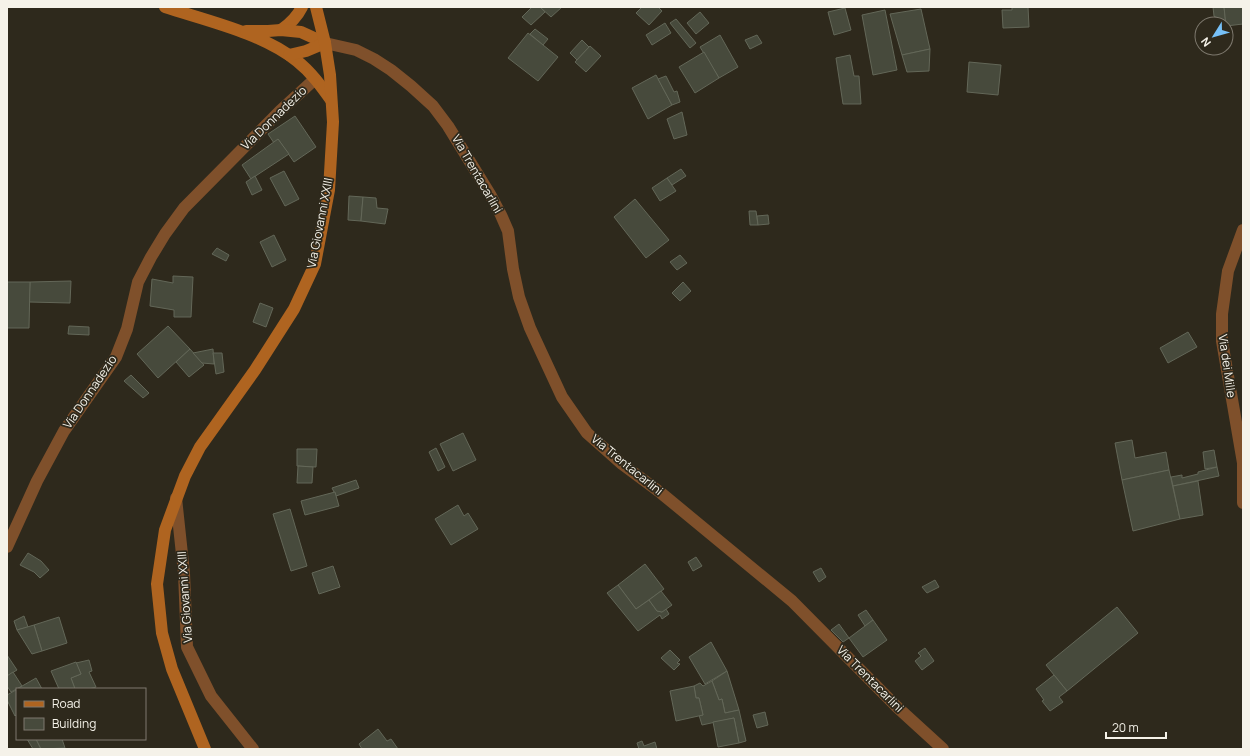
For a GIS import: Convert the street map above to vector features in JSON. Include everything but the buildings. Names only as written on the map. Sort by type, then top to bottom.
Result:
[{"type":"main road","points":[[165,7],[237,30],[278,48],[298,61],[315,79],[331,100]]},
{"type":"main road","points":[[280,30],[298,15],[302,7]]},
{"type":"main road","name":"Via Giovanni XXIII","points":[[205,749],[172,669],[162,633],[157,584],[165,530],[185,476],[200,447],[255,370],[294,309],[315,264],[329,190],[333,122],[330,75],[316,7]]},
{"type":"main road","points":[[237,30],[280,30],[301,32],[324,43]]},
{"type":"main road","points":[[289,55],[306,51],[324,43]]},
{"type":"street","name":"Via Trentacarlini","points":[[324,43],[356,50],[392,70],[433,106],[448,126],[491,196],[508,231],[519,297],[530,328],[562,397],[587,433],[622,464],[661,493],[792,601],[897,707],[943,749]]},
{"type":"street","name":"Via Donnadezio","points":[[7,547],[37,481],[64,431],[116,357],[127,329],[138,282],[165,234],[189,203],[275,116],[315,79]]},
{"type":"street","name":"Via dei Mille","points":[[1243,230],[1228,271],[1222,314],[1222,341],[1243,463],[1243,503]]},
{"type":"street","name":"Via Giovanni XXIII","points":[[176,498],[184,573],[187,647],[211,696],[253,749]]}]
